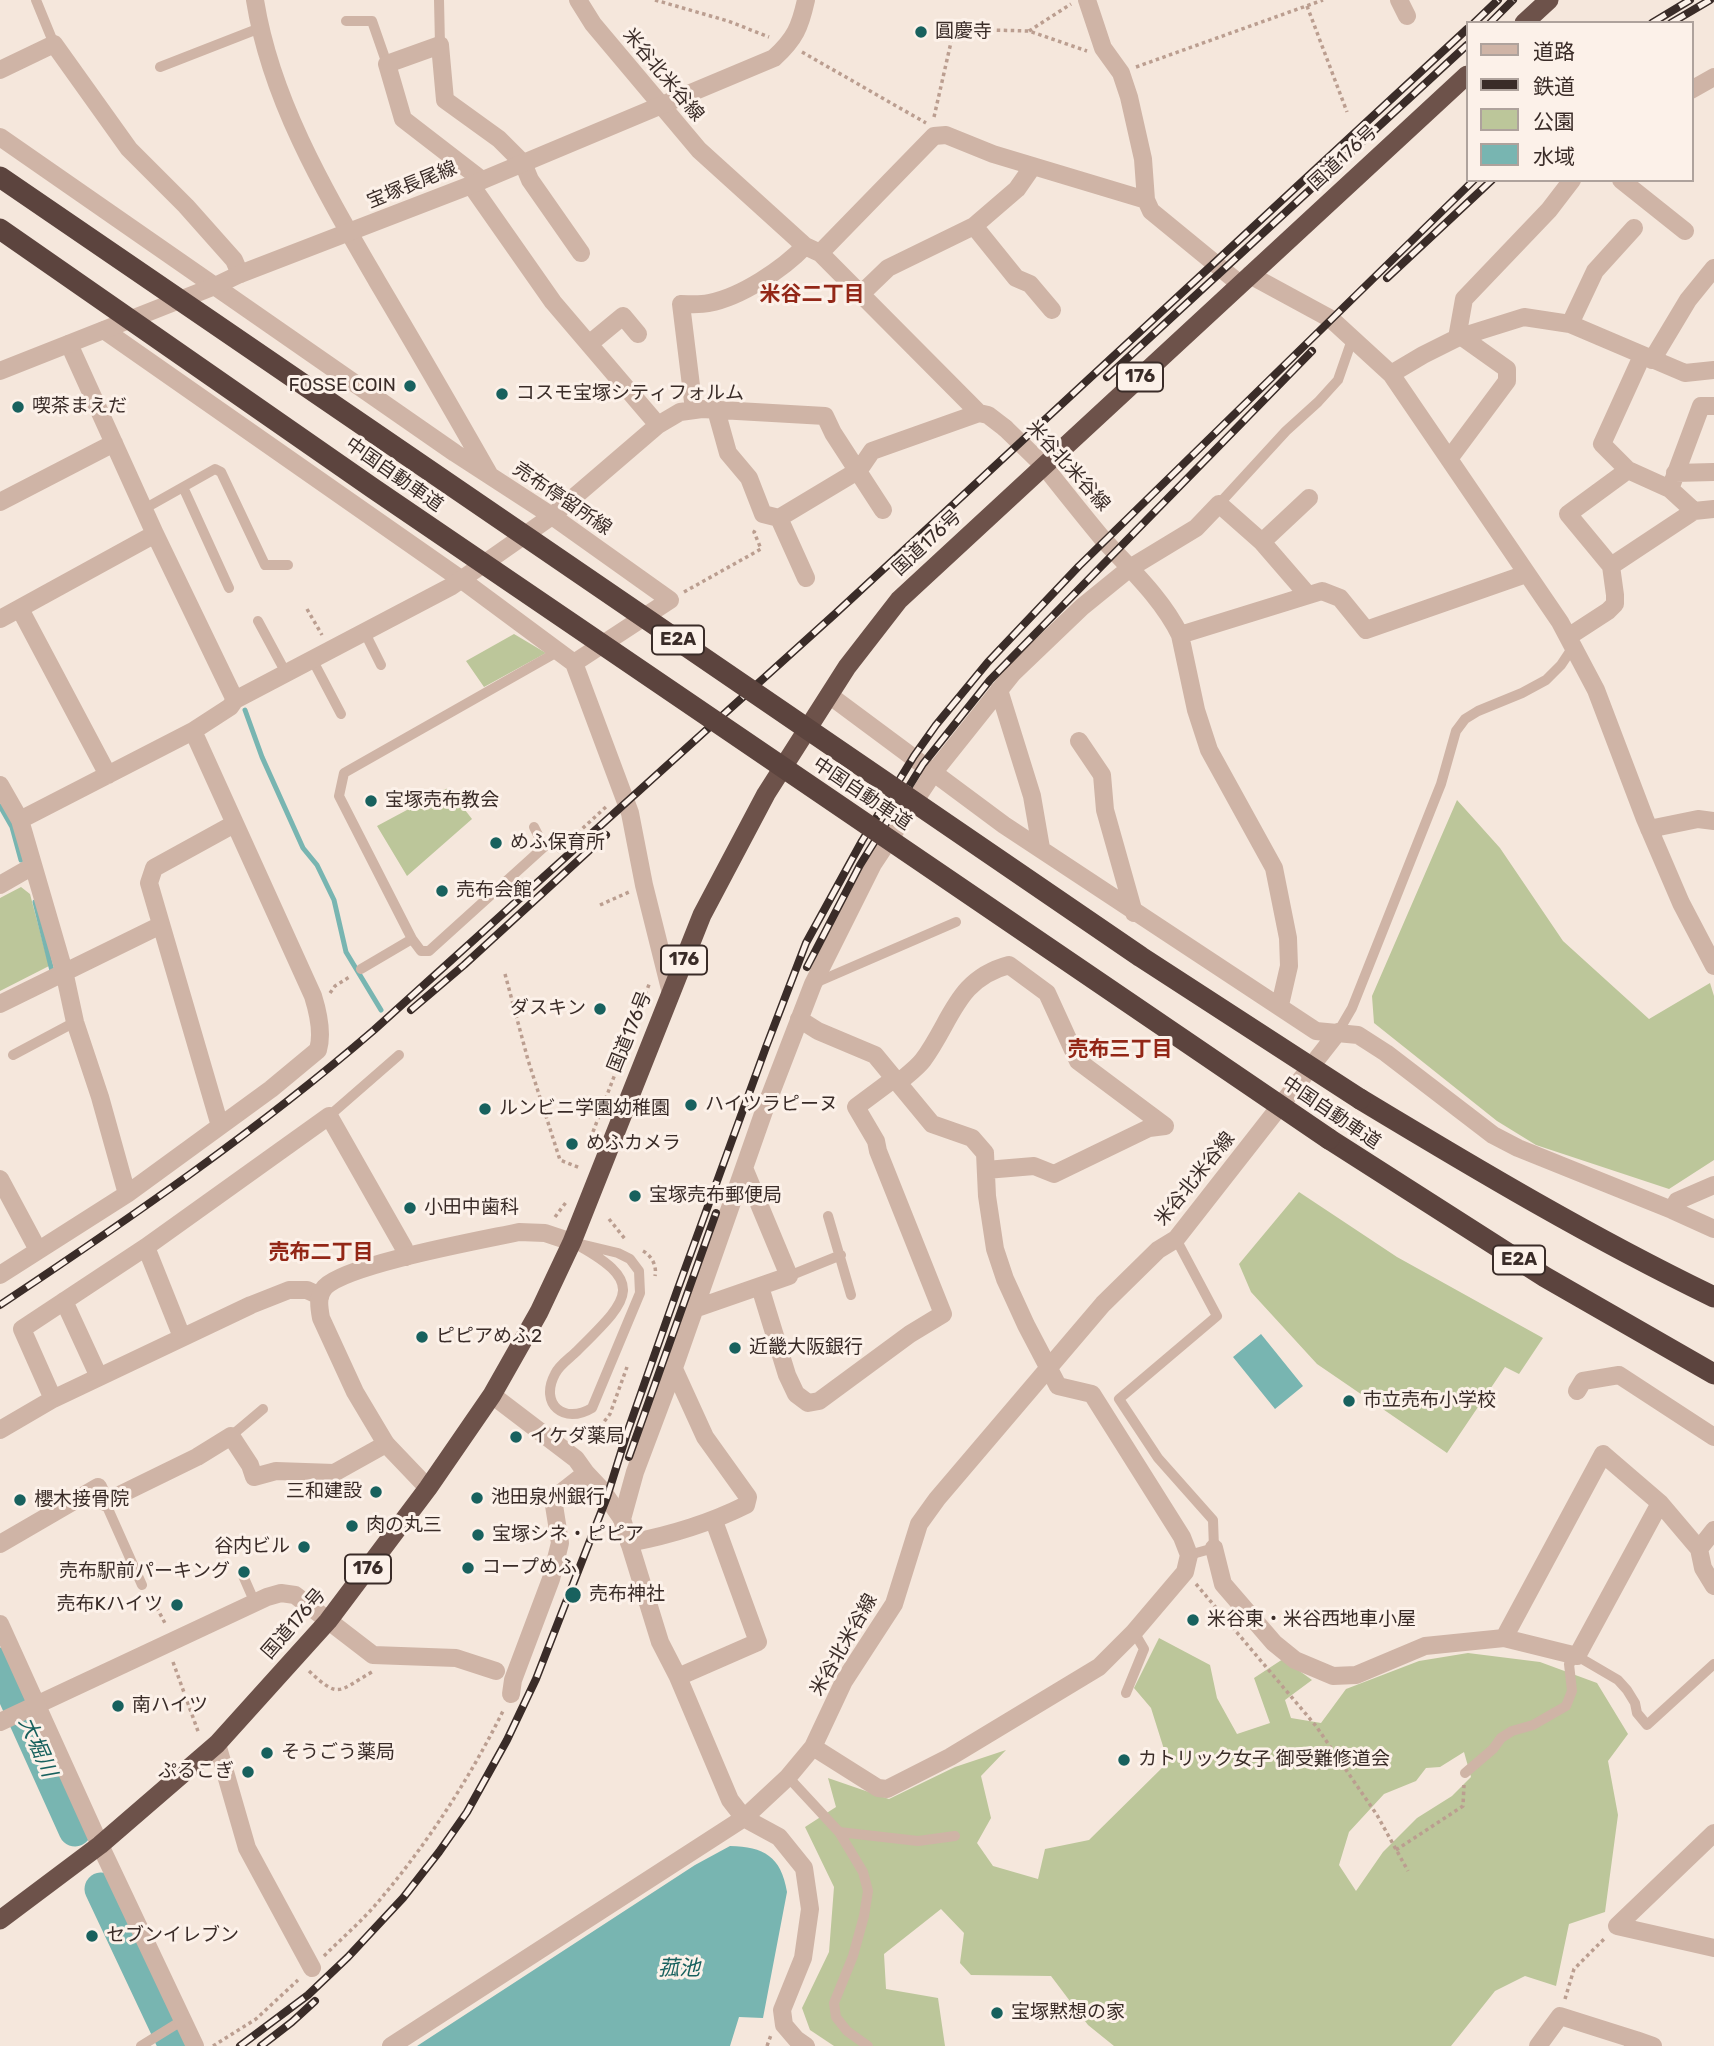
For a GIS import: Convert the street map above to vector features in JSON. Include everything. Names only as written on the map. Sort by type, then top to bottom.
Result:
[{"type":"highway","points":[[1526,21],[1549,0]]},
{"type":"highway","name":"国道176号","points":[[0,1920],[100,1845],[217,1744],[328,1620],[428,1488],[492,1395],[539,1312],[572,1242],[702,915],[760,806],[847,667],[899,600],[1466,76]]},
{"type":"highway","name":"中国自動車道","points":[[0,177],[1141,957],[1360,1099],[1506,1188],[1656,1269],[1714,1297]]},
{"type":"highway","name":"中国自動車道","points":[[0,229],[374,489],[1329,1139],[1545,1276],[1714,1374]]},
{"type":"street","name":"売布停留所線","points":[[255,0],[260,28],[297,134],[349,233],[491,477],[552,516],[670,600]]},
{"type":"street","name":"米谷北米谷線","points":[[578,0],[593,24],[699,150],[861,294],[979,413],[989,415],[1005,428],[1044,466],[1175,624],[1180,635],[1196,710],[1209,750],[1274,868],[1288,938],[1289,966],[1280,1005]]},
{"type":"street","points":[[789,45],[801,26],[806,0]]},
{"type":"street","points":[[1087,0],[1103,48],[1116,66],[1129,97],[1143,159],[1146,200],[1151,211],[1245,280],[1331,318],[1391,374],[1570,642],[1596,690],[1649,829],[1681,903],[1714,966]]},
{"type":"street","points":[[0,70],[54,44],[130,149],[234,260],[240,274]]},
{"type":"street","points":[[581,253],[530,180],[523,163],[499,139],[445,100],[440,45],[387,64],[403,119],[477,182],[553,302],[659,425]]},
{"type":"street","name":"宝塚長尾線","points":[[0,371],[663,106],[774,58],[789,45]]},
{"type":"street","points":[[1693,89],[1714,77]]},
{"type":"street","points":[[694,410],[681,304],[709,303],[758,282],[791,260],[813,250],[934,136],[946,135],[993,154],[1146,200]]},
{"type":"street","points":[[0,137],[491,477]]},
{"type":"street","points":[[861,294],[888,268],[974,226],[1017,189],[1033,166]]},
{"type":"street","points":[[1460,337],[1464,299],[1549,210],[1570,182]]},
{"type":"street","points":[[1624,182],[1685,231]]},
{"type":"street","points":[[974,226],[1016,278],[1030,285],[1052,310]]},
{"type":"street","points":[[1570,324],[1595,271],[1634,228]]},
{"type":"street","points":[[1714,268],[1647,358],[1602,444],[1628,470],[1672,481],[1714,472]]},
{"type":"street","points":[[589,344],[622,316],[638,334]]},
{"type":"street","points":[[1391,374],[1460,337],[1524,317],[1570,324],[1685,373],[1714,370]]},
{"type":"street","points":[[104,330],[462,580],[574,663],[630,813],[644,885],[671,993]]},
{"type":"street","points":[[1449,459],[1507,381],[1507,369],[1460,337]]},
{"type":"street","points":[[69,344],[155,534],[235,700]]},
{"type":"street","points":[[1672,481],[1701,406],[1714,406]]},
{"type":"street","points":[[716,410],[728,453],[749,478],[806,578]]},
{"type":"street","points":[[19,820],[193,731],[230,708],[235,700],[462,580],[552,516],[659,425],[680,412],[716,410],[825,416],[833,433],[883,510]]},
{"type":"street","points":[[771,516],[859,470],[872,451],[979,413]]},
{"type":"street","points":[[0,502],[114,443]]},
{"type":"street","points":[[1570,642],[1615,604],[1611,566],[1568,514],[1628,470]]},
{"type":"street","points":[[1672,481],[1694,511]]},
{"type":"street","points":[[1262,542],[1309,498]]},
{"type":"street","points":[[622,1519],[635,1472],[813,984],[873,864],[934,772],[1013,673],[1082,607],[1130,568],[1196,528],[1219,503],[1262,542],[1307,594]]},
{"type":"street","points":[[1611,566],[1694,511],[1714,509]]},
{"type":"street","points":[[0,619],[155,534]]},
{"type":"street","points":[[1180,635],[1322,591],[1340,598],[1366,630],[1526,574]]},
{"type":"street","points":[[574,663],[670,600]]},
{"type":"street","points":[[20,609],[108,775]]},
{"type":"street","points":[[999,690],[1032,796],[1041,848]]},
{"type":"street","points":[[830,695],[1004,825],[1316,1031],[1358,1035],[1386,1053],[1493,1135],[1518,1148],[1714,1229]]},
{"type":"street","points":[[0,1275],[127,1194],[271,1089],[318,1050],[318,1013],[313,996],[193,731]]},
{"type":"street","points":[[1079,741],[1101,775],[1105,810],[1134,913]]},
{"type":"street","points":[[0,785],[19,820],[64,971],[75,1022],[100,1097],[127,1194]]},
{"type":"street","points":[[1649,829],[1698,819],[1714,821]]},
{"type":"street","points":[[220,1126],[149,883],[154,868],[234,824]]},
{"type":"street","points":[[0,884],[33,866]]},
{"type":"street","points":[[0,1004],[161,925]]},
{"type":"street","points":[[760,1287],[787,1375],[796,1394],[808,1403],[819,1401],[910,1334],[943,1314],[876,1141],[856,1107],[922,1062],[953,1007],[972,983],[992,970],[1009,965],[1047,993],[1078,1061],[1165,1126],[1149,1128],[1054,1174],[1034,1166],[986,1170]]},
{"type":"street","points":[[799,1019],[818,1031],[875,1055],[932,1124],[972,1138],[985,1153],[987,1196],[995,1249],[1005,1279],[1058,1386],[1092,1394],[1182,1537],[1187,1564],[1134,1632],[1099,1667],[950,1758],[887,1789],[878,1788],[813,1747]]},
{"type":"street","name":"米谷北米谷線","points":[[391,2046],[744,1818],[788,1777],[813,1747],[844,1681],[894,1604],[919,1524],[937,1499],[1103,1304],[1158,1250],[1176,1239],[1338,1032]]},
{"type":"street","points":[[53,1399],[22,1329],[146,1247],[328,1116],[404,1248],[406,1257]]},
{"type":"street","points":[[694,1309],[789,1276],[744,1168]]},
{"type":"street","points":[[0,1179],[38,1250]]},
{"type":"street","points":[[1672,1210],[1677,1201],[1714,1185]]},
{"type":"street","points":[[428,1488],[386,1444],[355,1392],[324,1325],[318,1305],[320,1296],[331,1282],[371,1267],[520,1232],[545,1233],[572,1242]]},
{"type":"street","points":[[146,1247],[182,1337]]},
{"type":"street","points":[[0,1430],[53,1399],[182,1337],[289,1290],[307,1290],[320,1296]]},
{"type":"street","points":[[64,1301],[99,1377]]},
{"type":"street","points":[[628,1543],[680,1533],[714,1521],[746,1505],[748,1497],[705,1437],[674,1369]]},
{"type":"street","points":[[1577,1391],[1583,1381],[1619,1375],[1714,1437]]},
{"type":"street","points":[[492,1395],[576,1460],[622,1519],[660,1642],[678,1677],[730,1800],[744,1818],[779,1837],[804,1868],[810,1909],[803,1958],[782,2010],[784,2025],[806,2046]]},
{"type":"street","points":[[0,1544],[98,1487],[105,1502],[197,1457],[231,1436],[254,1476],[276,1471],[334,1473],[386,1444]]},
{"type":"street","points":[[1504,1638],[1603,1454],[1660,1503],[1699,1549],[1703,1568],[1714,1586]]},
{"type":"street","points":[[511,1694],[513,1680],[551,1580],[560,1543],[552,1499],[586,1474]]},
{"type":"street","points":[[1214,1548],[1223,1584],[1274,1643],[1296,1660],[1333,1676],[1356,1675],[1425,1646],[1504,1638],[1577,1656],[1660,1503]]},
{"type":"street","points":[[678,1677],[758,1642],[714,1521]]},
{"type":"street","points":[[1699,1549],[1714,1530]]},
{"type":"street","points":[[0,1722],[170,1641],[281,1593],[295,1595],[373,1655],[456,1658],[496,1671]]},
{"type":"street","points":[[0,1624],[27,1710],[100,1845],[173,2026],[195,2046]]},
{"type":"street","points":[[217,1744],[247,1848],[312,1968]]},
{"type":"street","points":[[1618,1926],[1714,1833]]},
{"type":"street","points":[[1618,1926],[1714,1948]]},
{"type":"street","points":[[1538,2046],[1560,2016],[1634,2043],[1653,2046]]},
{"type":"lane","points":[[36,0],[54,44]]},
{"type":"lane","points":[[439,0],[440,45]]},
{"type":"lane","points":[[346,21],[372,21],[387,64]]},
{"type":"lane","points":[[159,67],[260,28]]},
{"type":"lane","points":[[1219,503],[1338,380],[1353,337]]},
{"type":"lane","points":[[144,509],[215,469],[221,472],[265,565],[288,565]]},
{"type":"lane","points":[[183,487],[229,588]]},
{"type":"lane","points":[[258,621],[286,673]]},
{"type":"lane","points":[[364,631],[381,665]]},
{"type":"lane","points":[[1338,1032],[1352,1008],[1441,784],[1457,731],[1465,719],[1478,711],[1546,680],[1561,665],[1570,642]]},
{"type":"lane","points":[[534,827],[544,846],[429,951],[421,951],[412,939],[339,796],[344,773],[559,651]]},
{"type":"lane","points":[[312,659],[341,714]]},
{"type":"lane","points":[[813,984],[956,922]]},
{"type":"lane","points":[[358,971],[412,939]]},
{"type":"lane","points":[[13,1055],[75,1022]]},
{"type":"lane","points":[[328,1116],[399,1055]]},
{"type":"lane","points":[[828,1216],[851,1296]]},
{"type":"lane","points":[[1176,1239],[1217,1316],[1119,1399],[1158,1458],[1213,1520],[1214,1548],[1187,1564]]},
{"type":"lane","points":[[572,1242],[605,1249],[630,1259],[639,1271],[640,1293],[592,1408],[580,1415],[571,1416],[564,1414],[553,1404],[551,1390],[555,1372],[607,1321],[618,1307],[623,1286],[619,1274],[601,1258],[572,1242]]},
{"type":"lane","points":[[789,1276],[841,1255]]},
{"type":"lane","points":[[231,1436],[263,1409]]},
{"type":"lane","points":[[105,1502],[142,1585]]},
{"type":"lane","points":[[241,1571],[255,1603]]},
{"type":"lane","points":[[1126,1693],[1144,1649],[1134,1632]]},
{"type":"lane","points":[[1465,1773],[1501,1738],[1512,1731],[1533,1725],[1566,1706],[1572,1691],[1569,1664],[1577,1656],[1618,1680],[1627,1690],[1635,1703],[1637,1713],[1647,1725],[1714,1664]]},
{"type":"lane","points":[[788,1777],[839,1832],[863,1872],[868,1891],[853,1956],[834,2003],[836,2017],[847,2031],[868,2046]]},
{"type":"lane","points":[[839,1832],[918,1841],[955,1836]]},
{"type":"lane","points":[[141,2046],[173,2026]]},
{"type":"path","points":[[655,0],[728,22],[789,45],[932,126],[954,29],[1029,31],[1116,66],[1323,0]]},
{"type":"path","points":[[1029,31],[1078,0]]},
{"type":"path","points":[[1307,6],[1347,112]]},
{"type":"path","points":[[670,600],[761,550],[754,532],[771,516]]},
{"type":"path","points":[[307,609],[330,649]]},
{"type":"path","points":[[556,852],[623,792]]},
{"type":"path","points":[[600,905],[644,885]]},
{"type":"path","points":[[584,1156],[661,954]]},
{"type":"path","points":[[318,1013],[335,986],[358,971]]},
{"type":"path","points":[[505,975],[528,1060],[560,1160],[580,1168],[576,1178]]},
{"type":"path","points":[[552,1221],[568,1200]]},
{"type":"path","points":[[1187,1564],[1316,1726],[1377,1815],[1408,1871]]},
{"type":"path","points":[[142,1585],[148,1591],[170,1641],[199,1734]]},
{"type":"path","points":[[309,1671],[329,1690],[338,1691],[380,1667]]},
{"type":"path","points":[[213,2046],[256,2020],[376,1904],[419,1850],[476,1764],[511,1694]]},
{"type":"path","points":[[1396,1850],[1462,1806],[1465,1773]]},
{"type":"path","points":[[1560,2016],[1574,1969],[1618,1926]]},
{"type":"green space","points":[[514,634],[546,653],[484,687],[466,661]]},
{"type":"green space","points":[[448,788],[472,819],[407,876],[377,826]]},
{"type":"green space","points":[[1457,800],[1500,848],[1563,941],[1649,1019],[1710,983],[1714,996],[1714,1160],[1669,1189],[1536,1145],[1497,1121],[1374,1023],[1372,996]]},
{"type":"green space","points":[[21,887],[30,894],[49,966],[0,991],[0,898]]},
{"type":"green space","points":[[1299,1192],[1397,1257],[1543,1338],[1519,1374],[1505,1367],[1447,1453],[1317,1364],[1251,1292],[1239,1264]]},
{"type":"green space","points":[[1159,1638],[1210,1665],[1217,1698],[1237,1734],[1270,1723],[1254,1678],[1283,1659],[1312,1680],[1285,1700],[1291,1718],[1321,1723],[1346,1689],[1419,1661],[1468,1653],[1540,1662],[1597,1683],[1628,1734],[1608,1761],[1618,1815],[1605,1912],[1569,1924],[1556,1986],[1525,1976],[1495,1991],[1451,2046],[1114,2046],[1088,2025],[1051,1976],[971,1975],[960,1963],[964,1933],[941,1909],[884,1954],[886,1989],[938,1998],[945,2046],[834,2046],[810,2030],[802,2008],[829,1952],[834,1887],[805,1827],[836,1807],[828,1778],[889,1799],[955,1767],[1006,1750],[981,1776],[991,1818],[977,1843],[993,1866],[1038,1879],[1045,1849],[1089,1840],[1168,1762],[1151,1708],[1134,1688]],"holes":[[[1464,1752],[1471,1777],[1452,1796],[1417,1818],[1383,1852],[1356,1891],[1339,1865],[1349,1832],[1384,1794],[1416,1781],[1426,1768],[1440,1767]]]},
{"type":"water","points":[[1261,1334],[1303,1386],[1275,1409],[1233,1357]]},
{"type":"water","name":"菰池","points":[[730,1846],[752,1849],[769,1856],[780,1870],[787,1892],[763,2018],[739,2017],[730,2046],[417,2046],[695,1865]]},
{"type":"waterway","points":[[245,710],[262,757],[303,848],[317,865],[334,900],[346,952],[381,1010]]},
{"type":"waterway","points":[[0,806],[12,827],[21,860]]},
{"type":"waterway","points":[[35,902],[52,971]]},
{"type":"waterway","name":"大堀川","points":[[0,1664],[75,1830]]},
{"type":"waterway","name":"大堀川","points":[[101,1889],[175,2046]]},
{"type":"railway","points":[[1476,21],[1498,0]]},
{"type":"railway","points":[[1492,21],[1513,0]]},
{"type":"railway","points":[[1655,21],[1690,0]]},
{"type":"railway","points":[[1674,21],[1710,0]]},
{"type":"railway","points":[[0,1305],[238,1139],[374,1030],[836,613],[1466,30]]},
{"type":"railway","points":[[1107,377],[1466,46]]},
{"type":"railway","points":[[240,2046],[308,1995],[403,1898],[467,1812],[507,1740],[536,1679],[607,1497],[677,1291],[806,943],[862,841],[914,756],[988,662],[1079,566],[1472,182]]},
{"type":"railway","points":[[1387,278],[1490,182]]},
{"type":"railway","points":[[807,967],[860,865],[923,764],[990,680],[1312,351]]},
{"type":"railway","points":[[411,1010],[606,835]]},
{"type":"railway","points":[[629,1457],[716,1213]]},
{"type":"railway","points":[[261,2046],[315,2001]]},
{"type":"place","name":"圓慶寺","points":[[921,32]]},
{"type":"place","name":"FOSSE COIN","points":[[410,386]]},
{"type":"place","name":"コスモ宝塚シティフォルム","points":[[502,394]]},
{"type":"place","name":"喫茶まえだ","points":[[18,407]]},
{"type":"place","name":"宝塚売布教会","points":[[371,801]]},
{"type":"place","name":"めふ保育所","points":[[496,843]]},
{"type":"place","name":"売布会館","points":[[442,891]]},
{"type":"place","name":"ダスキン","points":[[600,1009]]},
{"type":"place","name":"ハイツラピーヌ","points":[[691,1105]]},
{"type":"place","name":"ルンビニ学園幼稚園","points":[[485,1109]]},
{"type":"place","name":"めふカメラ","points":[[572,1144]]},
{"type":"place","name":"宝塚売布郵便局","points":[[635,1196]]},
{"type":"place","name":"小田中歯科","points":[[410,1208]]},
{"type":"place","name":"ピピアめふ2","points":[[422,1337]]},
{"type":"place","name":"近畿大阪銀行","points":[[735,1348]]},
{"type":"place","name":"市立売布小学校","points":[[1349,1401]]},
{"type":"place","name":"イケダ薬局","points":[[516,1437]]},
{"type":"place","name":"三和建設","points":[[376,1492]]},
{"type":"place","name":"池田泉州銀行","points":[[477,1498]]},
{"type":"place","name":"櫻木接骨院","points":[[20,1500]]},
{"type":"place","name":"肉の丸三","points":[[352,1526]]},
{"type":"place","name":"宝塚シネ・ピピア","points":[[478,1535]]},
{"type":"place","name":"谷内ビル","points":[[304,1547]]},
{"type":"place","name":"コープめふ","points":[[468,1568]]},
{"type":"place","name":"売布駅前パーキング","points":[[244,1572]]},
{"type":"place","name":"売布神社","points":[[573,1595]]},
{"type":"place","name":"売布Kハイツ","points":[[177,1605]]},
{"type":"place","name":"米谷東・米谷西地車小屋","points":[[1193,1620]]},
{"type":"place","name":"南ハイツ","points":[[118,1706]]},
{"type":"place","name":"そうごう薬局","points":[[267,1753]]},
{"type":"place","name":"カトリック女子 御受難修道会","points":[[1124,1760]]},
{"type":"place","name":"ぷるこぎ","points":[[248,1772]]},
{"type":"place","name":"セブンイレブン","points":[[92,1936]]},
{"type":"place","name":"宝塚黙想の家","points":[[997,2013]]},
{"type":"district","name":"米谷二丁目","points":[[812,295]]},
{"type":"district","name":"売布三丁目","points":[[1120,1050]]},
{"type":"district","name":"売布二丁目","points":[[321,1253]]}]
